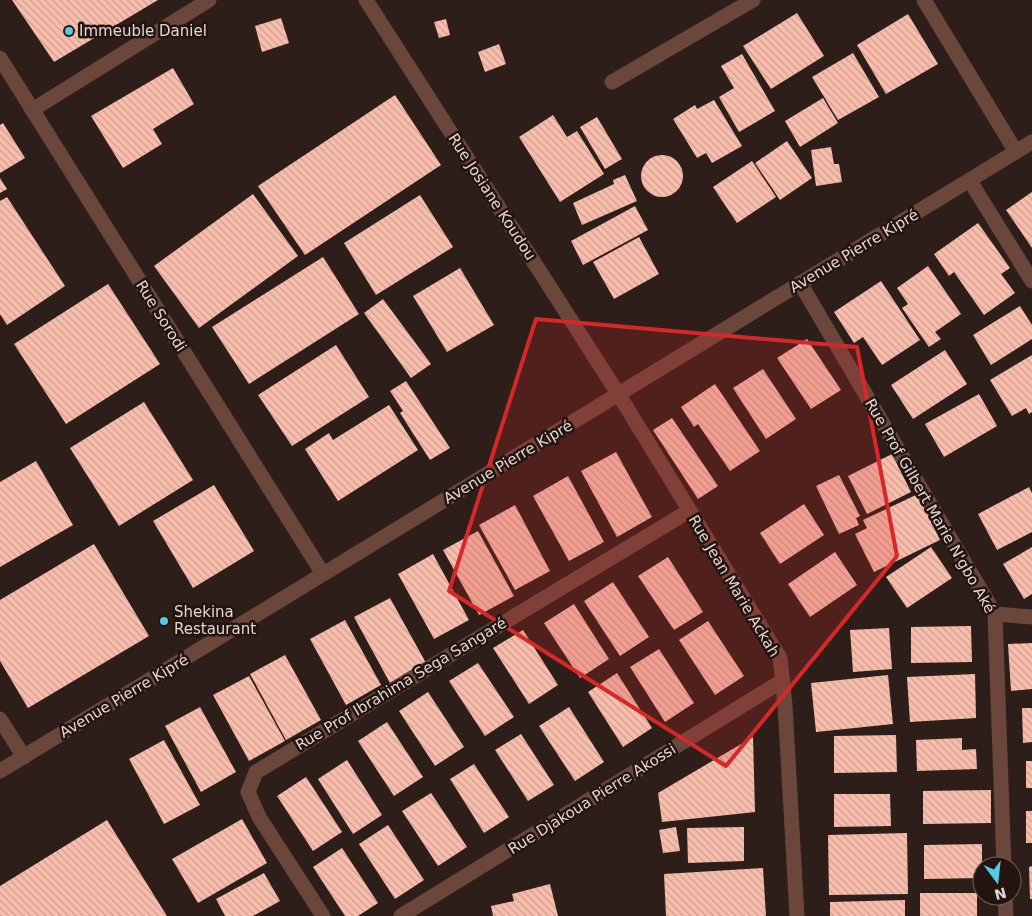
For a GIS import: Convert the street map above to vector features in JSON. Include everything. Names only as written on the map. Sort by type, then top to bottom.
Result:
[{"type":"street","points":[[32,110],[209,0]]},
{"type":"street","name":"Rue Josiane Koudou","points":[[366,0],[619,395]]},
{"type":"street","points":[[612,82],[753,0]]},
{"type":"street","points":[[924,0],[1016,152]]},
{"type":"street","name":"Rue Sorodi","points":[[0,58],[323,574]]},
{"type":"street","name":"Avenue Pierre Kipré","points":[[0,771],[1032,142]]},
{"type":"street","points":[[970,180],[1032,281]]},
{"type":"street","name":"Rue Prof Gilbert Marie N'gbo Aké","points":[[800,283],[995,614],[1004,856]]},
{"type":"street","name":"Rue Jean Marie Ackah","points":[[619,395],[780,658],[797,916]]},
{"type":"street","name":"Rue Prof Ibrahima Sega Sangaré","points":[[323,916],[259,817],[248,792],[256,772],[689,511]]},
{"type":"street","points":[[995,614],[1032,618]]},
{"type":"street","name":"Rue Djakoua Pierre Akossi","points":[[405,915],[782,681]]},
{"type":"street","points":[[0,719],[24,757]]},
{"type":"highlighted area","points":[[536,319],[857,347],[897,556],[726,766],[449,591]]},
{"type":"building","name":"Immeuble Daniel","points":[[12,0],[158,0],[54,62]]},
{"type":"building","points":[[797,13],[824,56],[771,89],[743,46]]},
{"type":"building","points":[[908,14],[938,64],[886,94],[857,45]]},
{"type":"building","points":[[281,18],[289,43],[262,52],[255,26]]},
{"type":"building","points":[[446,19],[450,35],[439,38],[434,22]]},
{"type":"building","points":[[499,44],[506,64],[485,72],[478,52]]},
{"type":"building","points":[[853,53],[879,97],[838,120],[812,77]]},
{"type":"building","points":[[742,54],[775,111],[739,132],[719,97],[734,88],[721,66]]},
{"type":"building","points":[[173,68],[194,104],[153,129],[162,144],[123,168],[91,116]]},
{"type":"building","points":[[395,95],[441,165],[305,255],[258,186]]},
{"type":"building","points":[[823,98],[838,123],[800,147],[785,121]]},
{"type":"building","points":[[714,100],[742,146],[712,163],[706,153],[697,158],[673,119],[695,105],[697,109]]},
{"type":"building","points":[[553,115],[567,137],[577,131],[604,174],[560,202],[519,137]]},
{"type":"building","points":[[597,117],[622,159],[605,169],[580,127]]},
{"type":"building","points":[[3,123],[25,158],[0,173],[0,125]]},
{"type":"building","points":[[787,141],[812,178],[780,200],[755,163]]},
{"type":"building","points":[[831,147],[834,164],[839,164],[842,182],[816,186],[811,150]]},
{"type":"building","points":[[662,155],[677,161],[683,176],[677,191],[662,197],[647,191],[641,176],[647,161]]},
{"type":"building","points":[[752,161],[776,197],[737,223],[713,187]]},
{"type":"building","points":[[625,175],[637,201],[582,225],[573,203],[614,184],[613,180]]},
{"type":"building","points":[[0,178],[7,189],[0,193]]},
{"type":"building","points":[[1032,192],[1032,248],[1006,210]]},
{"type":"building","points":[[253,194],[298,256],[199,328],[154,266]]},
{"type":"building","points":[[420,195],[453,247],[376,295],[344,243]]},
{"type":"building","points":[[7,197],[65,286],[7,325],[0,314],[0,201]]},
{"type":"building","points":[[635,206],[648,230],[583,265],[571,241]]},
{"type":"building","points":[[978,223],[1010,268],[1001,274],[1015,293],[984,315],[954,272],[949,276],[934,254]]},
{"type":"building","points":[[639,237],[659,274],[614,299],[593,262]]},
{"type":"building","points":[[323,257],[359,314],[249,384],[212,327]]},
{"type":"building","points":[[928,266],[961,314],[935,332],[941,339],[929,347],[902,308],[908,304],[897,288]]},
{"type":"building","points":[[460,268],[494,325],[447,352],[413,296]]},
{"type":"building","points":[[881,281],[920,340],[882,365],[863,337],[854,343],[834,312]]},
{"type":"building","points":[[108,284],[160,364],[66,424],[14,344]]},
{"type":"building","points":[[383,299],[431,364],[411,378],[364,313]]},
{"type":"building","points":[[1020,306],[1032,325],[1032,339],[991,365],[973,335]]},
{"type":"building","points":[[807,339],[841,390],[811,409],[777,358]]},
{"type":"building","points":[[336,345],[369,397],[292,446],[258,395]]},
{"type":"building","points":[[945,350],[967,384],[913,419],[891,385]]},
{"type":"building","points":[[1032,355],[1032,412],[1029,414],[1026,408],[1012,416],[990,380]]},
{"type":"building","points":[[763,369],[796,419],[766,439],[733,388]]},
{"type":"building","points":[[406,381],[450,448],[430,460],[400,413],[403,411],[390,391]]},
{"type":"building","points":[[715,384],[760,451],[730,471],[698,424],[694,427],[681,407]]},
{"type":"building","points":[[979,394],[997,426],[944,457],[925,424]]},
{"type":"building","points":[[144,402],[193,480],[119,526],[70,448]]},
{"type":"building","points":[[389,405],[418,450],[338,501],[305,449],[329,433],[333,440]]},
{"type":"building","points":[[672,418],[718,486],[698,499],[653,430]]},
{"type":"building","points":[[616,452],[652,517],[617,537],[581,471]]},
{"type":"building","points":[[892,454],[911,492],[867,514],[848,476]]},
{"type":"building","points":[[36,461],[73,525],[0,567],[0,482]]},
{"type":"building","points":[[839,475],[860,516],[856,518],[859,525],[839,534],[816,486]]},
{"type":"building","points":[[568,476],[604,542],[569,561],[533,496]]},
{"type":"building","points":[[214,485],[254,551],[193,588],[153,521]]},
{"type":"building","points":[[1029,487],[1032,493],[1032,532],[997,550],[978,514]]},
{"type":"building","points":[[918,494],[940,540],[874,572],[855,534],[867,528],[863,520]]},
{"type":"building","points":[[804,504],[824,535],[780,564],[760,533]]},
{"type":"building","points":[[515,505],[550,571],[515,590],[479,525]]},
{"type":"building","points":[[478,531],[514,596],[479,615],[443,550]]},
{"type":"building","points":[[94,544],[149,636],[28,708],[0,661],[0,600]]},
{"type":"building","points":[[931,547],[952,578],[907,608],[886,577]]},
{"type":"building","points":[[1032,547],[1032,594],[1024,599],[1003,564]]},
{"type":"building","points":[[835,552],[857,585],[810,617],[788,584]]},
{"type":"building","points":[[433,554],[469,620],[434,639],[398,574]]},
{"type":"building","points":[[668,557],[703,612],[674,630],[638,576]]},
{"type":"building","points":[[613,582],[649,637],[620,656],[584,601]]},
{"type":"building","points":[[390,598],[426,663],[390,683],[354,617]]},
{"type":"building","points":[[574,604],[609,659],[580,678],[544,623]]},
{"type":"building","points":[[345,620],[381,685],[346,705],[310,639]]},
{"type":"building","points":[[708,621],[744,676],[715,695],[679,640]]},
{"type":"building","points":[[971,626],[972,662],[911,663],[911,627]]},
{"type":"building","points":[[889,628],[892,669],[853,672],[850,630]]},
{"type":"building","points":[[523,630],[558,685],[529,704],[493,648]]},
{"type":"building","points":[[1032,643],[1032,689],[1011,691],[1008,644]]},
{"type":"building","points":[[659,649],[694,703],[665,722],[630,667]]},
{"type":"building","points":[[285,655],[321,720],[286,740],[250,674]]},
{"type":"building","points":[[478,663],[514,717],[485,736],[449,681]]},
{"type":"building","points":[[617,673],[652,728],[623,747],[588,692]]},
{"type":"building","points":[[975,674],[976,718],[910,722],[907,677]]},
{"type":"building","points":[[888,675],[893,724],[816,732],[811,683]]},
{"type":"building","points":[[249,676],[285,741],[249,761],[213,695]]},
{"type":"building","points":[[428,692],[464,747],[435,766],[399,711]]},
{"type":"building","points":[[200,707],[236,772],[201,792],[165,726]]},
{"type":"building","points":[[569,707],[604,762],[575,781],[539,726]]},
{"type":"building","points":[[1022,708],[1032,708],[1032,742],[1023,743]]},
{"type":"building","points":[[387,722],[423,777],[394,796],[358,741]]},
{"type":"building","points":[[521,734],[554,785],[528,801],[495,750]]},
{"type":"building","points":[[896,735],[897,772],[834,773],[834,736]]},
{"type":"building","points":[[753,737],[755,812],[662,822],[658,793]]},
{"type":"building","points":[[962,738],[962,750],[976,749],[977,769],[917,771],[916,740]]},
{"type":"building","points":[[164,740],[200,805],[164,824],[129,759]]},
{"type":"building","points":[[347,760],[382,815],[353,834],[318,779]]},
{"type":"building","points":[[1026,761],[1032,761],[1032,788],[1026,788]]},
{"type":"building","points":[[474,764],[509,817],[484,833],[450,779]]},
{"type":"building","points":[[306,777],[342,832],[313,851],[277,796]]},
{"type":"building","points":[[991,790],[991,823],[923,824],[923,791]]},
{"type":"building","points":[[431,793],[467,847],[438,866],[402,811]]},
{"type":"building","points":[[834,794],[890,794],[891,826],[834,827]]},
{"type":"building","points":[[1026,811],[1032,811],[1032,843],[1026,843]]},
{"type":"building","points":[[242,819],[267,863],[198,903],[172,859]]},
{"type":"building","points":[[107,820],[167,916],[0,916],[0,886]]},
{"type":"building","points":[[388,825],[424,880],[395,899],[359,844]]},
{"type":"building","points":[[676,827],[680,851],[663,853],[659,830]]},
{"type":"building","points":[[744,827],[744,861],[688,863],[687,828]]},
{"type":"building","points":[[907,833],[908,894],[829,895],[828,835]]},
{"type":"building","points":[[982,844],[982,856],[972,856],[972,878],[924,879],[924,845]]},
{"type":"building","points":[[342,848],[378,903],[358,916],[345,916],[313,867]]},
{"type":"building","points":[[1032,866],[1032,899],[1030,899],[1029,867]]},
{"type":"building","points":[[763,868],[766,916],[666,916],[664,874]]},
{"type":"building","points":[[264,873],[280,901],[253,916],[225,916],[216,899]]},
{"type":"building","points":[[550,884],[558,916],[493,916],[491,906],[514,901],[512,894]]},
{"type":"building","points":[[920,893],[972,893],[972,906],[977,906],[977,916],[920,916]]},
{"type":"building","points":[[905,900],[905,916],[830,916],[830,902]]},
{"type":"place","name":"Immeuble Daniel","points":[[69,31]]},
{"type":"place","name":"Shekina Restaurant","points":[[164,621]]}]
